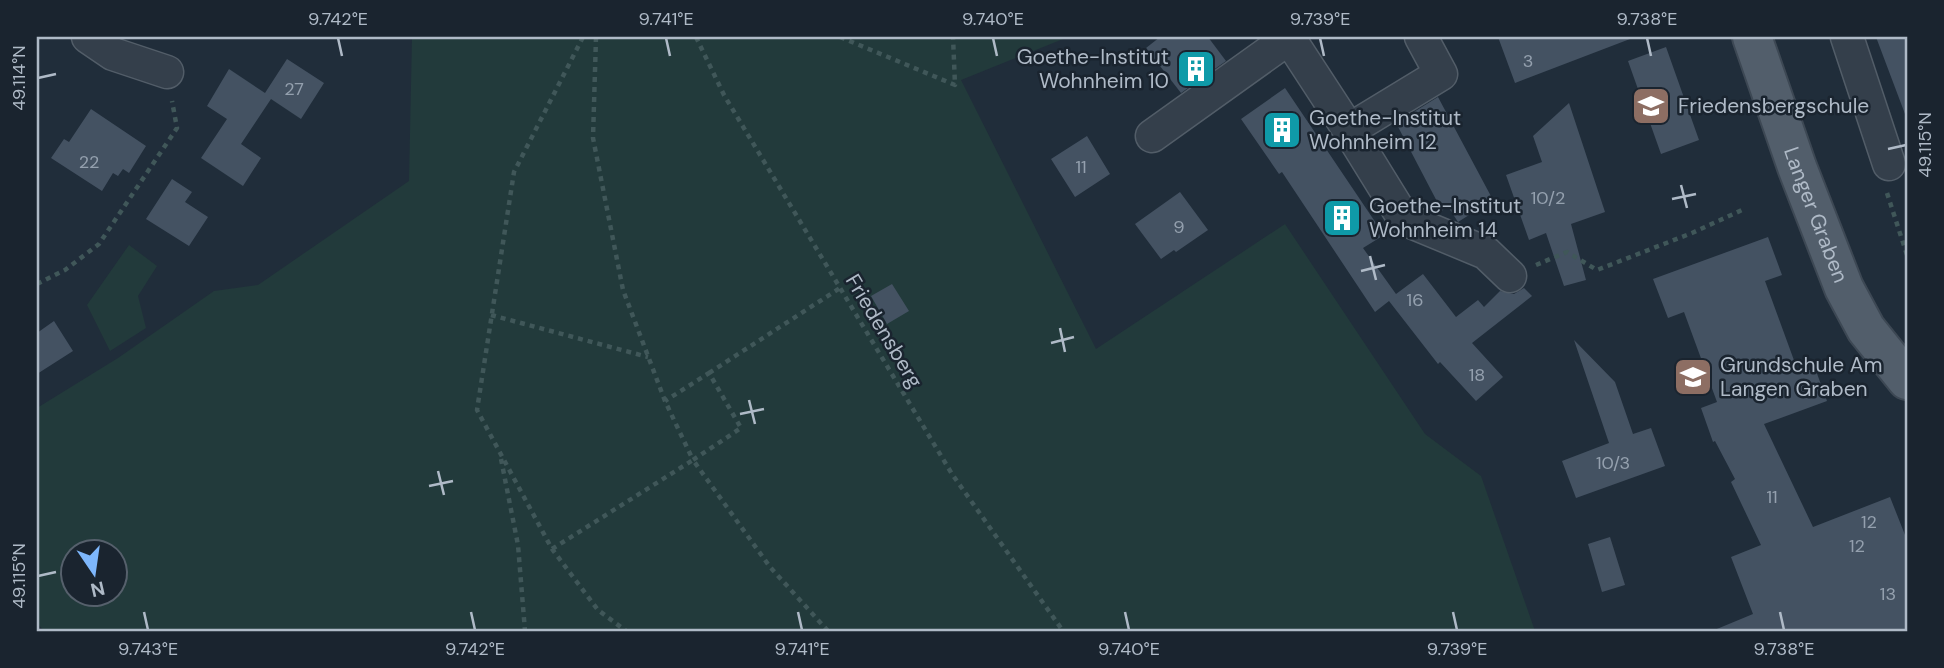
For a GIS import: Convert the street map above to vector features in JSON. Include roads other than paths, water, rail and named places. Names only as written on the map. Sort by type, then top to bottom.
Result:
[{"type":"main road","name":"Langer Graben","points":[[1752,37],[1843,288],[1866,329],[1907,380]]},
{"type":"street","points":[[88,37],[113,54],[167,72]]},
{"type":"street","points":[[1349,130],[1441,74],[1421,37]]},
{"type":"street","points":[[1847,37],[1889,164]]},
{"type":"street","points":[[1152,136],[1290,38],[1404,219],[1486,253],[1510,275]]},
{"type":"place","name":"Goethe-Institut Wohnheim 10","points":[[1196,69]]},
{"type":"place","name":"Friedensbergschule","points":[[1651,106]]},
{"type":"place","name":"Goethe-Institut Wohnheim 12","points":[[1282,130]]},
{"type":"place","name":"Goethe-Institut Wohnheim 14","points":[[1342,218]]},
{"type":"place","name":"Grundschule Am Langen Graben","points":[[1693,377]]}]
